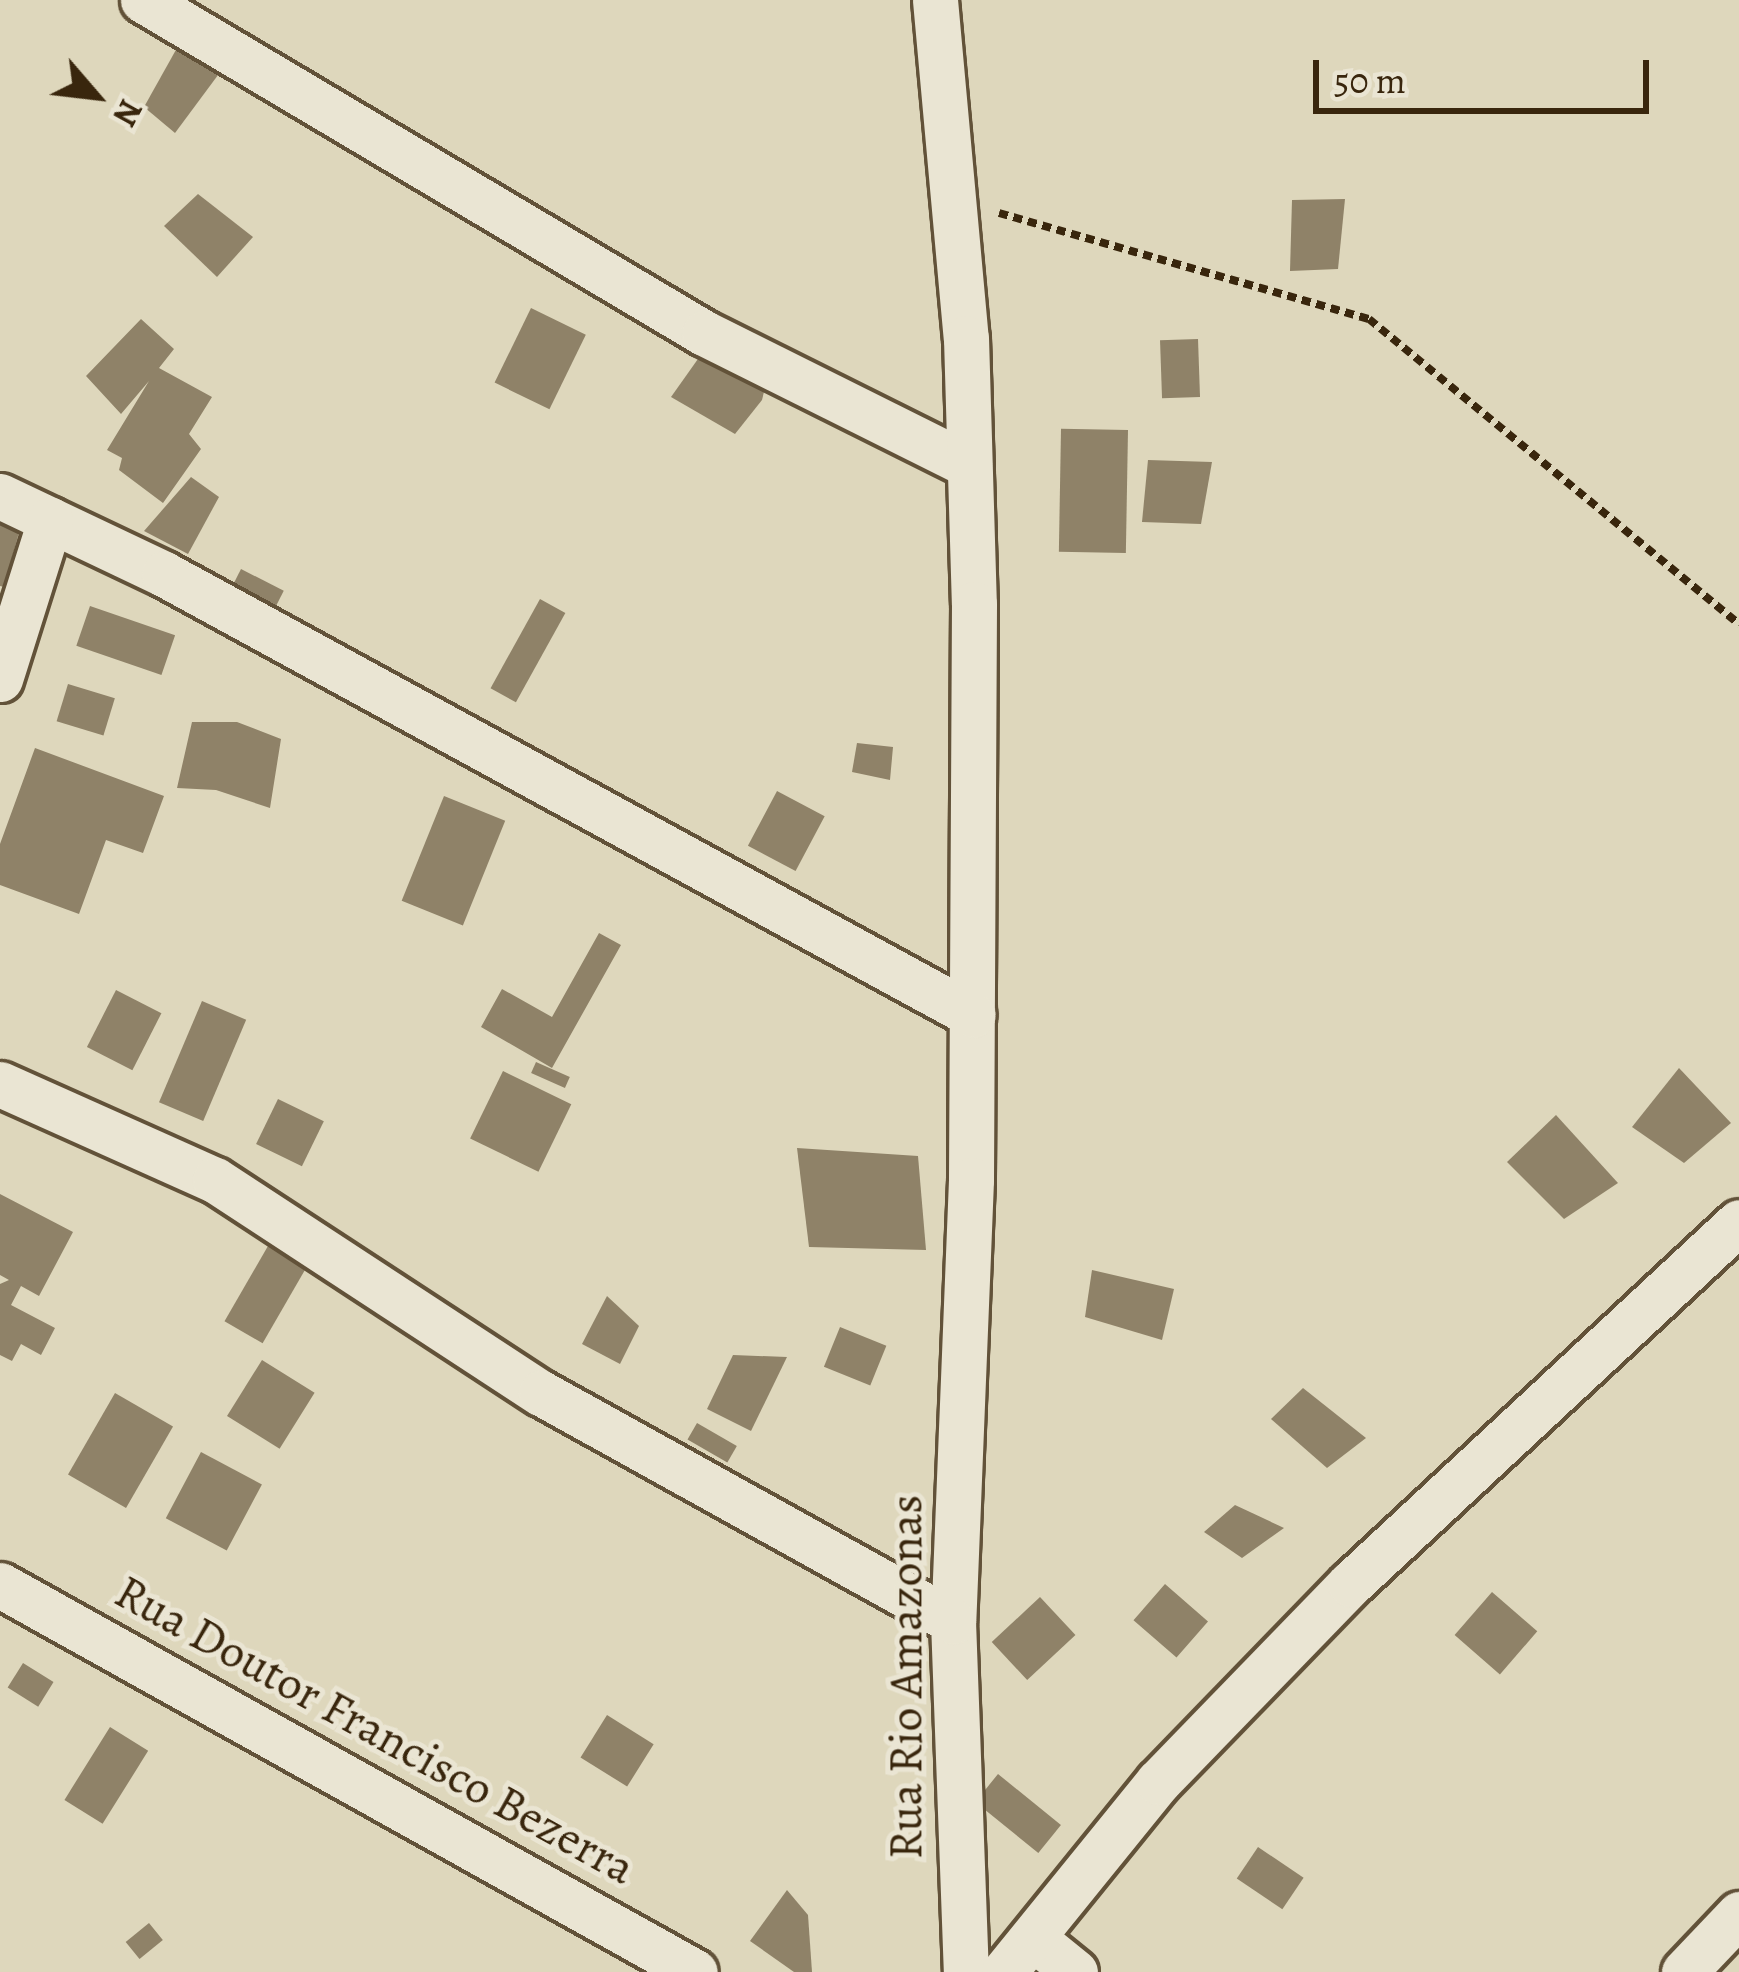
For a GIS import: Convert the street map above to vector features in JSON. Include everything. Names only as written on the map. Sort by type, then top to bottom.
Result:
[{"type":"street","points":[[143,0],[704,333],[969,465]]},
{"type":"street","name":"Rua Rio Amazonas","points":[[935,0],[969,465],[973,1015],[953,1622],[966,1972]]},
{"type":"street","points":[[0,496],[164,574],[973,1015]]},
{"type":"street","points":[[0,680],[50,520]]},
{"type":"street","points":[[0,1084],[215,1180],[541,1393],[953,1622]]},
{"type":"street","points":[[1004,1972],[1158,1782],[1350,1584],[1739,1222]]},
{"type":"street","name":"Rua Doutor Francisco Bezerra","points":[[0,1586],[695,1972]]},
{"type":"street","points":[[1684,1972],[1739,1914]]},
{"type":"street","points":[[1033,1937],[1075,1972]]},
{"type":"path","points":[[952,200],[1370,319],[1739,624]]},
{"type":"building","points":[[177,48],[221,71],[175,133],[144,107]]},
{"type":"building","points":[[198,194],[253,237],[217,277],[164,226]]},
{"type":"building","points":[[1345,199],[1338,269],[1290,271],[1292,200]]},
{"type":"building","points":[[531,308],[586,335],[549,409],[495,383]]},
{"type":"building","points":[[141,319],[174,349],[159,368],[212,397],[189,434],[201,449],[163,503],[119,470],[122,458],[107,450],[149,381],[121,414],[86,376]]},
{"type":"building","points":[[1198,339],[1200,397],[1162,398],[1160,340]]},
{"type":"building","points":[[710,342],[768,375],[762,400],[735,434],[671,397]]},
{"type":"building","points":[[1061,429],[1128,430],[1126,553],[1059,552]]},
{"type":"building","points":[[1148,460],[1212,462],[1201,524],[1142,522]]},
{"type":"building","points":[[191,477],[219,497],[188,554],[144,531]]},
{"type":"building","points":[[0,518],[21,525],[4,587],[0,586]]},
{"type":"building","points":[[241,569],[284,591],[268,622],[225,600]]},
{"type":"building","points":[[540,599],[565,613],[516,702],[491,688]]},
{"type":"building","points":[[90,606],[175,635],[161,675],[76,646]]},
{"type":"building","points":[[68,684],[115,698],[103,736],[57,721]]},
{"type":"building","points":[[192,722],[237,722],[281,739],[270,808],[216,790],[177,788]]},
{"type":"building","points":[[857,743],[893,747],[890,780],[852,772]]},
{"type":"building","points":[[35,748],[164,796],[143,853],[106,840],[79,914],[0,885],[0,844]]},
{"type":"building","points":[[777,791],[825,816],[796,871],[748,846]]},
{"type":"building","points":[[444,796],[505,821],[463,925],[402,901]]},
{"type":"building","points":[[599,933],[621,945],[552,1068],[481,1027],[502,989],[552,1017]]},
{"type":"building","points":[[116,990],[161,1013],[132,1070],[87,1047]]},
{"type":"building","points":[[202,1001],[246,1020],[203,1121],[159,1102]]},
{"type":"building","points":[[536,1062],[570,1077],[565,1088],[531,1073]]},
{"type":"building","points":[[1679,1068],[1731,1123],[1684,1163],[1632,1127]]},
{"type":"building","points":[[503,1071],[571,1104],[538,1172],[470,1138]]},
{"type":"building","points":[[278,1099],[324,1121],[302,1166],[256,1144]]},
{"type":"building","points":[[1556,1115],[1618,1183],[1564,1219],[1507,1162]]},
{"type":"building","points":[[797,1148],[918,1156],[926,1250],[809,1247]]},
{"type":"building","points":[[0,1194],[73,1232],[39,1296],[21,1286],[11,1305],[55,1328],[41,1355],[21,1344],[12,1361],[0,1355],[0,1284],[9,1280],[0,1275]]},
{"type":"building","points":[[272,1239],[310,1261],[263,1343],[225,1321]]},
{"type":"building","points":[[1092,1270],[1174,1289],[1162,1340],[1085,1317]]},
{"type":"building","points":[[607,1296],[639,1326],[620,1364],[582,1344]]},
{"type":"building","points":[[840,1327],[886,1346],[870,1386],[824,1367]]},
{"type":"building","points":[[733,1355],[787,1357],[751,1431],[707,1409]]},
{"type":"building","points":[[262,1360],[315,1393],[280,1449],[227,1416]]},
{"type":"building","points":[[1303,1388],[1366,1438],[1327,1468],[1271,1419]]},
{"type":"building","points":[[115,1393],[173,1426],[126,1508],[68,1474]]},
{"type":"building","points":[[697,1423],[737,1446],[727,1462],[688,1439]]},
{"type":"building","points":[[201,1452],[262,1484],[227,1551],[166,1518]]},
{"type":"building","points":[[1235,1505],[1284,1528],[1242,1558],[1204,1532]]},
{"type":"building","points":[[1165,1584],[1208,1621],[1177,1658],[1134,1620]]},
{"type":"building","points":[[1492,1592],[1537,1631],[1500,1674],[1455,1635]]},
{"type":"building","points":[[1040,1597],[1075,1635],[1027,1680],[992,1642]]},
{"type":"building","points":[[23,1663],[54,1682],[38,1707],[8,1688]]},
{"type":"building","points":[[607,1715],[654,1744],[627,1787],[581,1757]]},
{"type":"building","points":[[110,1727],[148,1751],[103,1824],[64,1800]]},
{"type":"building","points":[[998,1774],[1061,1825],[1038,1853],[975,1802]]},
{"type":"building","points":[[1258,1847],[1304,1878],[1282,1909],[1237,1879]]},
{"type":"building","points":[[787,1890],[808,1915],[812,1972],[794,1972],[750,1941]]},
{"type":"building","points":[[149,1923],[163,1940],[140,1959],[126,1942]]}]
